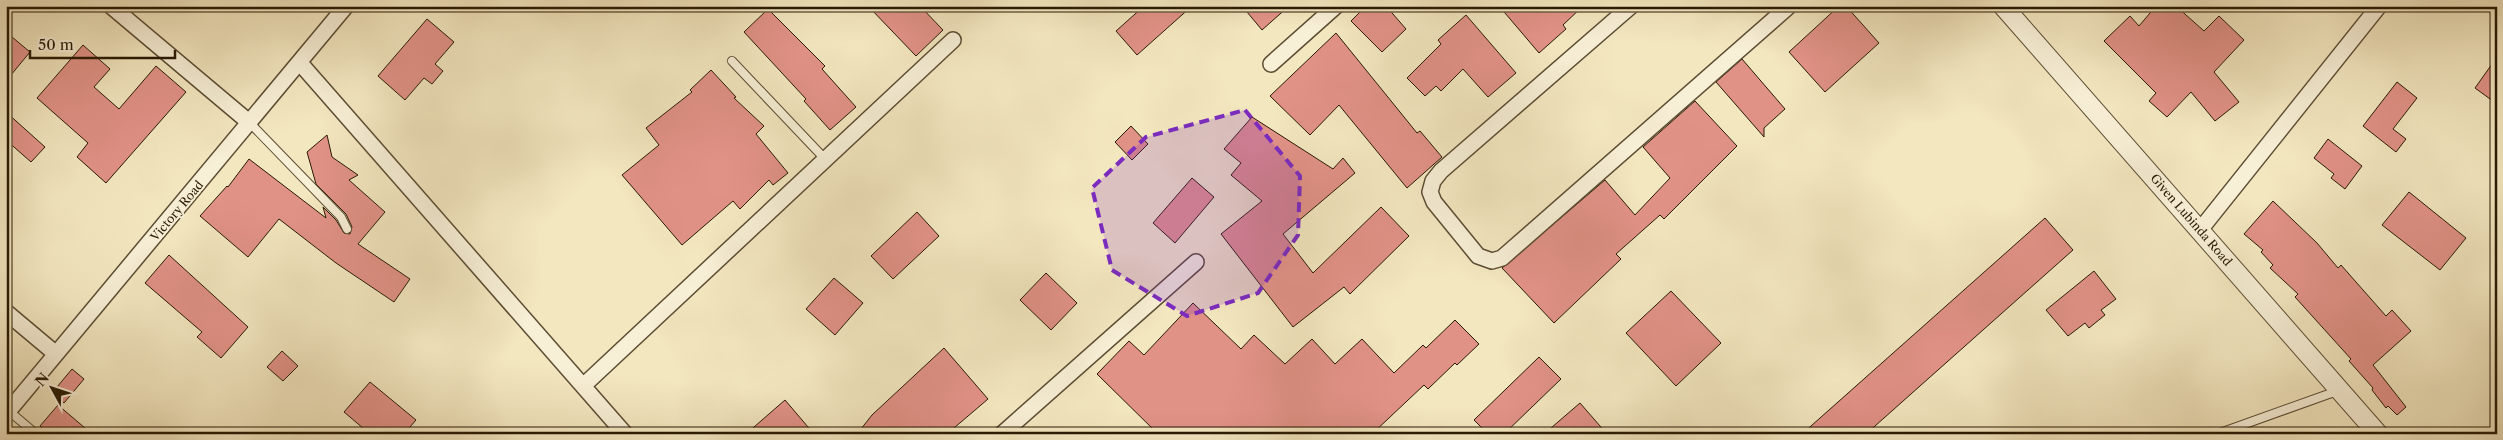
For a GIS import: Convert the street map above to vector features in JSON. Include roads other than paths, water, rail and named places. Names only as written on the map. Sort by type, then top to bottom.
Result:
[{"type":"street","points":[[111,6],[250,123]]},
{"type":"street","name":"Victory Road","points":[[8,413],[346,6]]},
{"type":"street","points":[[1271,64],[1336,6]]},
{"type":"street","points":[[1631,6],[1441,172],[1434,181],[1430,192],[1434,202],[1478,256],[1492,261],[1502,258],[1789,6]]},
{"type":"street","name":"Given Lubinda Road","points":[[2003,6],[2342,390],[2378,434]]},
{"type":"street","points":[[2200,230],[2379,6]]},
{"type":"street","points":[[583,386],[953,40]]},
{"type":"street","points":[[300,62],[625,434]]},
{"type":"street","points":[[1002,434],[1196,262]]},
{"type":"street","points":[[6,312],[56,354]]},
{"type":"lane","points":[[732,60],[825,159]]},
{"type":"lane","points":[[250,123],[340,217],[347,229]]},
{"type":"lane","points":[[2217,434],[2342,390]]},
{"type":"lane","points":[[8,413],[36,434]]}]
